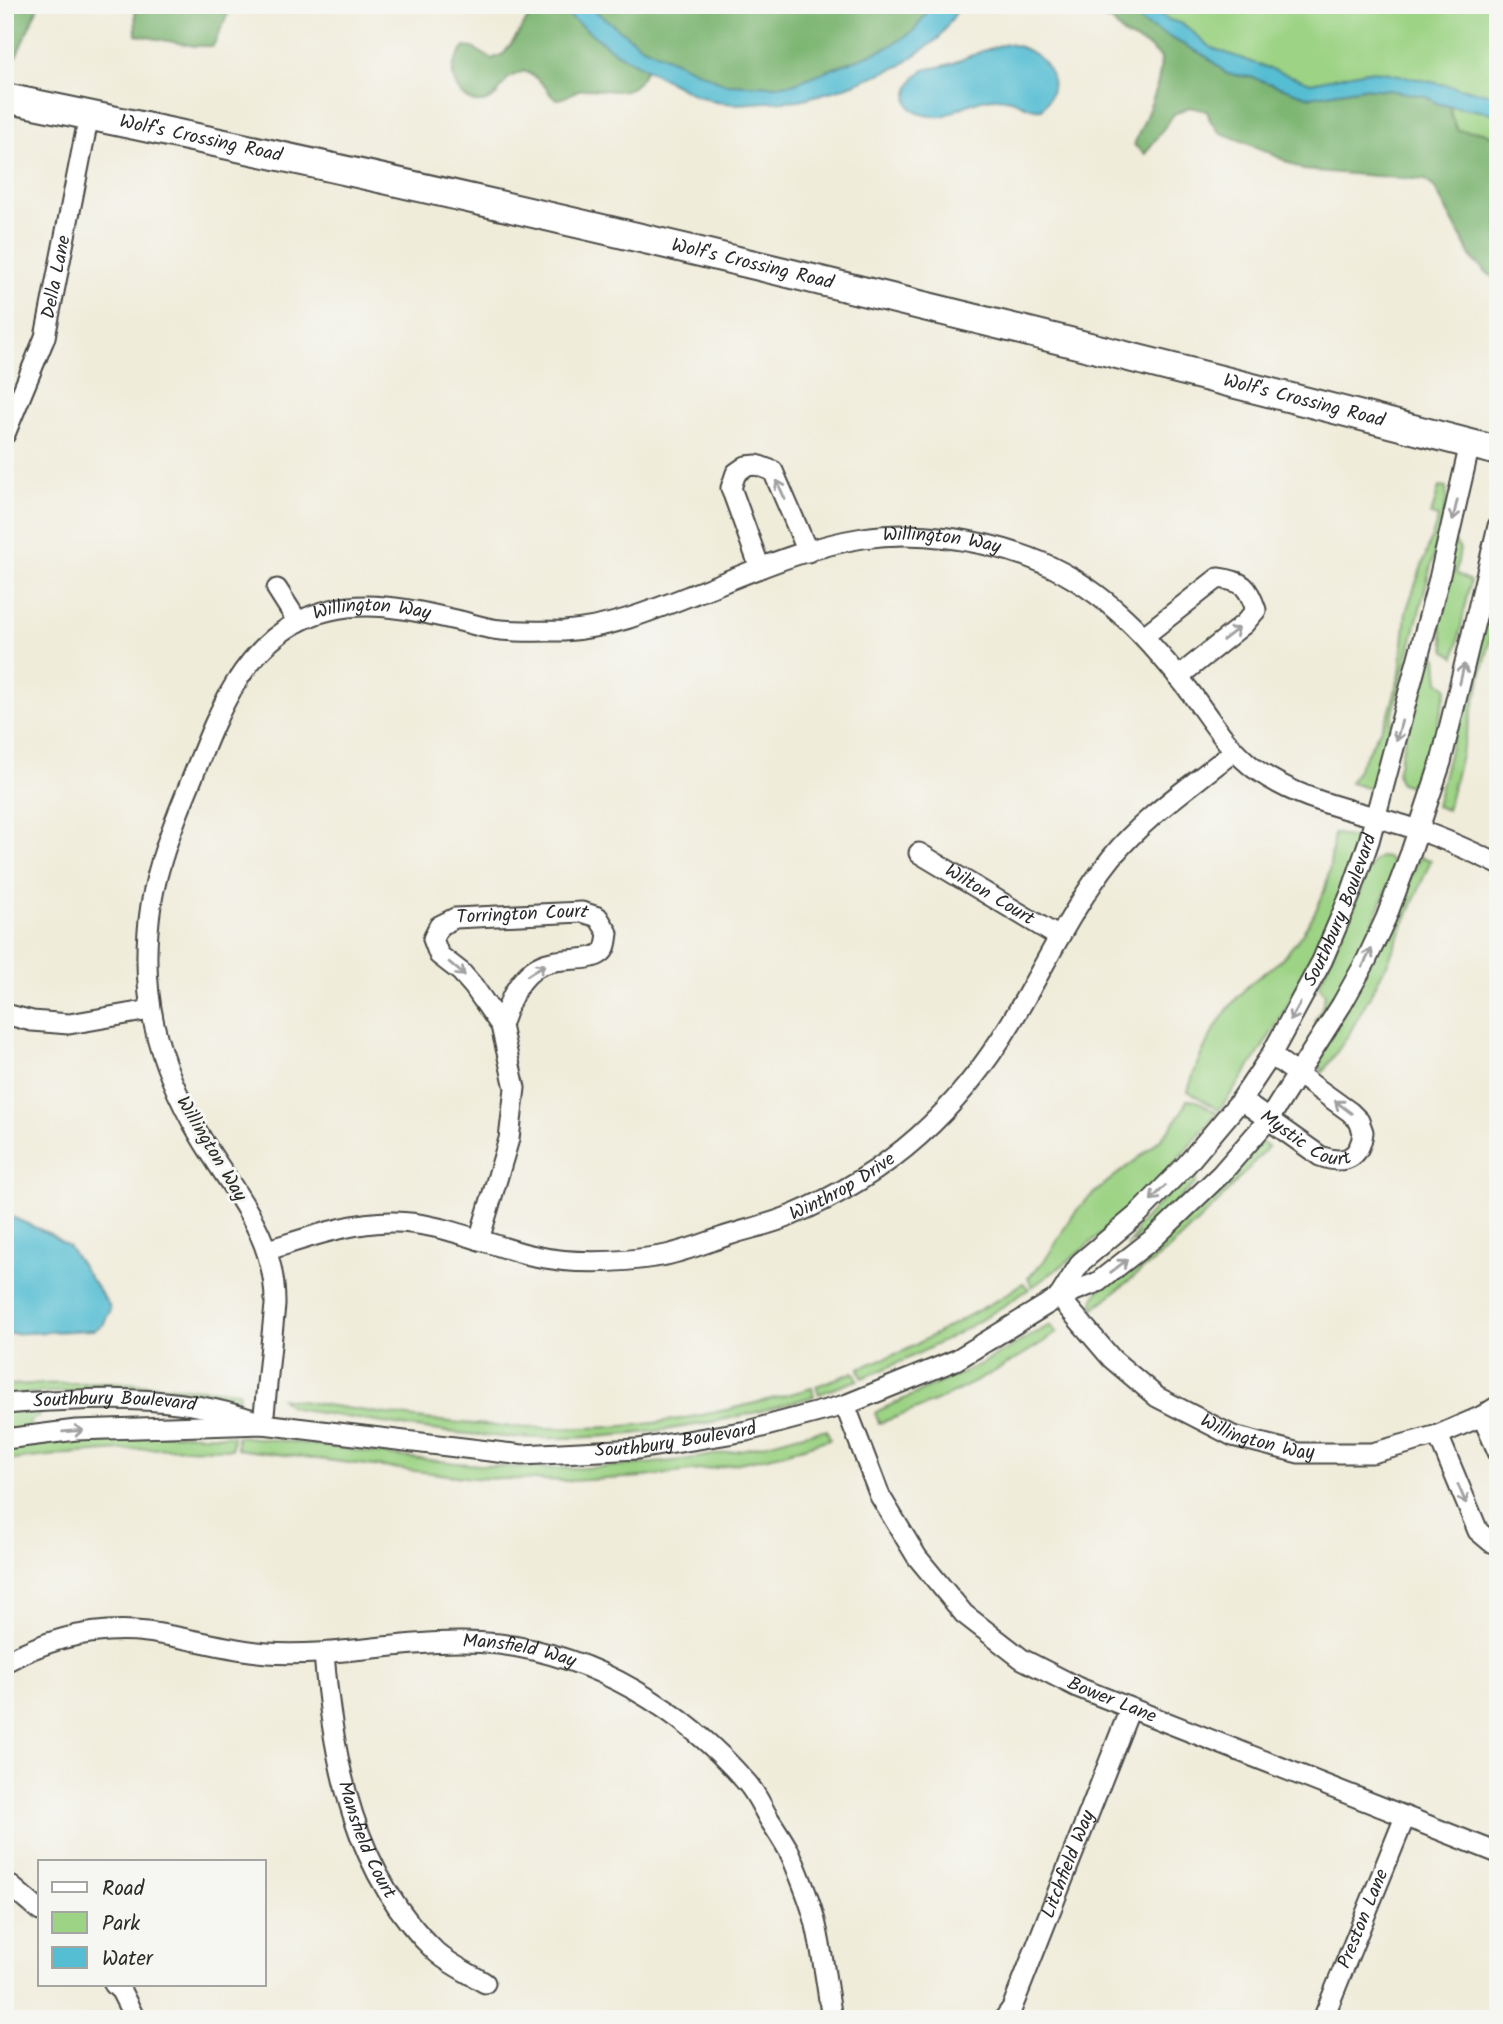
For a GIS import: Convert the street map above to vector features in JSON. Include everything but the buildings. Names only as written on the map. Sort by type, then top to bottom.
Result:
[{"type":"main road","name":"Wolf's Crossing Road","points":[[5,98],[674,246],[1498,451]]},
{"type":"street","name":"Della Lane","points":[[5,434],[45,337],[89,115]]},
{"type":"street","name":"Southbury Boulevard","points":[[1059,1297],[1082,1262],[1138,1214],[1187,1164],[1241,1100],[1271,1055],[1322,961],[1351,893],[1376,818],[1439,579],[1470,444]]},
{"type":"street","points":[[760,568],[731,488],[736,473],[746,466],[757,465],[773,471],[808,552]]},
{"type":"street","name":"Southbury Boulevard","points":[[5,1439],[76,1430],[263,1424],[522,1455],[638,1449],[747,1431],[845,1405],[956,1360],[1059,1297],[1098,1282],[1154,1238],[1221,1174],[1269,1119],[1366,961],[1386,918],[1441,762],[1498,526]]},
{"type":"street","name":"Willington Way","points":[[263,1424],[275,1305],[268,1250],[239,1193],[201,1138],[170,1080],[150,1010],[147,986],[148,934],[155,881],[165,845],[223,704],[239,677],[262,648],[298,622],[335,609],[364,605],[400,607],[499,630],[565,631],[635,618],[760,568],[829,545],[878,537],[914,535],[977,543],[1030,558],[1063,574],[1130,620],[1178,677],[1234,751],[1279,784],[1317,802],[1419,830],[1498,864]]},
{"type":"street","points":[[1144,636],[1218,578],[1237,580],[1250,592],[1256,610],[1244,624],[1178,677]]},
{"type":"street","name":"Willington Way","points":[[277,589],[298,622]]},
{"type":"street","name":"Winthrop Drive","points":[[268,1250],[361,1224],[393,1221],[439,1229],[532,1255],[582,1262],[662,1255],[791,1216],[863,1180],[916,1141],[975,1078],[1012,1021],[1088,888],[1114,854],[1142,825],[1234,751]]},
{"type":"street","name":"Wilton Court","points":[[919,853],[1059,937]]},
{"type":"street","name":"Torrington Court","points":[[479,1240],[509,1139],[515,1088],[500,1026],[474,987],[461,972],[439,955],[433,939],[439,926],[455,918],[582,912],[598,917],[608,933],[602,953],[593,957],[556,960],[534,968],[519,984],[500,1026]]},
{"type":"street","points":[[5,1014],[32,1021],[69,1024],[150,1010]]},
{"type":"street","name":"Mystic Court","points":[[1241,1100],[1320,1156],[1343,1160],[1359,1149],[1363,1132],[1359,1121],[1271,1055]]},
{"type":"street","name":"Willington Way","points":[[1059,1297],[1112,1359],[1157,1397],[1227,1435],[1299,1453],[1372,1452],[1438,1435],[1490,1411]]},
{"type":"street","name":"Southbury Boulevard","points":[[5,1404],[68,1399],[131,1399],[214,1407],[263,1424]]},
{"type":"street","name":"Bower Lane","points":[[845,1405],[880,1496],[916,1557],[964,1614],[1022,1659],[1077,1687],[1130,1709],[1498,1853]]},
{"type":"street","points":[[1490,1411],[1498,1452]]},
{"type":"street","points":[[1438,1435],[1478,1531],[1491,1542],[1498,1543]]},
{"type":"street","name":"Mansfield Way","points":[[5,1662],[33,1647],[85,1632],[145,1632],[265,1653],[324,1654],[446,1642],[498,1644],[541,1652],[576,1663],[636,1690],[671,1712],[699,1735],[748,1784],[790,1853],[816,1923],[832,2019]]},
{"type":"street","name":"Mansfield Court","points":[[324,1654],[331,1730],[345,1793],[371,1861],[402,1915],[437,1954],[485,1983]]},
{"type":"street","name":"Litchfield Way","points":[[1004,2019],[1012,2008],[1130,1709]]},
{"type":"street","name":"Preston Lane","points":[[1323,2019],[1405,1817]]},
{"type":"street","points":[[5,1881],[38,1910]]},
{"type":"street","points":[[116,1986],[135,2019]]},
{"type":"green space","points":[[5,5],[39,5],[5,76]]},
{"type":"green space","points":[[135,5],[232,5],[213,46],[195,46],[136,35]]},
{"type":"green space","points":[[535,5],[555,5],[615,52],[646,69],[640,79],[627,90],[583,89],[557,99],[539,80],[524,71],[509,78],[489,100],[477,102],[466,98],[453,78],[454,64],[462,51],[465,47],[473,48],[492,59],[502,54],[510,46]]},
{"type":"green space","points":[[587,5],[932,5],[914,31],[887,48],[795,83],[776,86],[725,84],[641,46]]},
{"type":"green space","points":[[1072,5],[1498,5],[1498,181]]},
{"type":"green space","points":[[1098,5],[1120,5],[1146,25],[1206,56],[1227,74],[1251,77],[1310,97],[1362,88],[1425,96],[1439,104],[1450,106],[1457,130],[1483,132],[1498,142],[1498,282],[1474,261],[1434,187],[1425,180],[1303,170],[1219,132],[1207,111],[1189,107],[1174,114],[1145,154],[1134,145],[1155,91],[1161,58],[1148,46],[1124,35]]},
{"type":"green space","points":[[1439,487],[1446,488],[1447,496],[1441,527],[1376,780],[1371,789],[1350,783],[1389,714],[1400,674],[1406,612],[1437,522],[1438,517],[1431,515]]},
{"type":"green space","points":[[1454,541],[1460,549],[1456,573],[1470,581],[1455,657],[1446,651],[1441,627],[1434,623]]},
{"type":"green space","points":[[1498,558],[1498,610],[1447,810],[1436,806]]},
{"type":"green space","points":[[1427,647],[1437,658],[1439,682],[1447,688],[1423,780],[1414,787],[1400,783],[1397,773]]},
{"type":"green space","points":[[1334,833],[1358,841],[1344,889],[1295,993],[1252,1064],[1219,1110],[1188,1091],[1198,1063],[1211,1036],[1236,999],[1283,957],[1308,924],[1325,889]]},
{"type":"green space","points":[[1380,857],[1388,858],[1393,864],[1390,882],[1361,951],[1317,1029],[1315,1020],[1325,995],[1319,985],[1366,875],[1373,862]]},
{"type":"green space","points":[[1420,857],[1431,860],[1388,962],[1348,1036],[1322,1073],[1319,1065],[1321,1055]]},
{"type":"green space","points":[[1187,1100],[1197,1101],[1217,1113],[1176,1161],[1131,1207],[1083,1249],[1032,1287],[1028,1278],[1047,1257],[1078,1209],[1166,1133]]},
{"type":"green space","points":[[1259,1141],[1268,1147],[1217,1203],[1169,1249],[1092,1310],[1099,1290]]},
{"type":"green space","points":[[1208,1152],[1208,1156],[1195,1173],[1196,1183],[1127,1247],[1136,1233],[1136,1228]]},
{"type":"green space","points":[[1023,1283],[1029,1289],[969,1327],[862,1378],[859,1368],[906,1350]]},
{"type":"green space","points":[[1050,1325],[1057,1333],[993,1372],[925,1406],[879,1423],[875,1413],[880,1410],[981,1364]]},
{"type":"green space","points":[[854,1372],[858,1380],[819,1394],[816,1386]]},
{"type":"green space","points":[[113,1382],[239,1392],[238,1399],[230,1400],[118,1392],[5,1395],[5,1385]]},
{"type":"green space","points":[[812,1388],[814,1396],[686,1427],[643,1433],[556,1438],[468,1434],[405,1426],[300,1410],[289,1406],[281,1398],[458,1423],[590,1428],[635,1425],[703,1415]]},
{"type":"green space","points":[[49,1408],[31,1421],[27,1429],[5,1432],[5,1411]]},
{"type":"green space","points":[[827,1430],[830,1439],[777,1455],[715,1468],[644,1477],[569,1481],[472,1478],[237,1449],[237,1436],[452,1463],[581,1468],[708,1456]]},
{"type":"green space","points":[[172,1434],[233,1436],[232,1449],[119,1450],[5,1461],[5,1449],[98,1437]]},
{"type":"water","points":[[555,5],[587,5],[641,46],[725,84],[776,86],[795,83],[887,48],[914,31],[932,5],[961,5],[939,38],[900,66],[840,89],[800,100],[736,104],[715,102],[693,94],[646,69],[615,52]]},
{"type":"water","points":[[1120,5],[1150,5],[1169,20],[1183,24],[1212,48],[1311,83],[1366,71],[1384,72],[1498,96],[1498,114],[1439,104],[1425,96],[1388,90],[1362,88],[1310,97],[1251,77],[1227,74],[1206,56],[1146,25]]},
{"type":"water","points":[[1008,44],[1031,52],[1047,67],[1052,86],[1042,109],[1030,108],[1011,100],[992,98],[943,116],[922,114],[911,109],[907,98],[910,87],[921,72]]},
{"type":"water","points":[[5,1214],[50,1234],[68,1246],[109,1305],[110,1310],[103,1325],[94,1330],[5,1334]]}]
